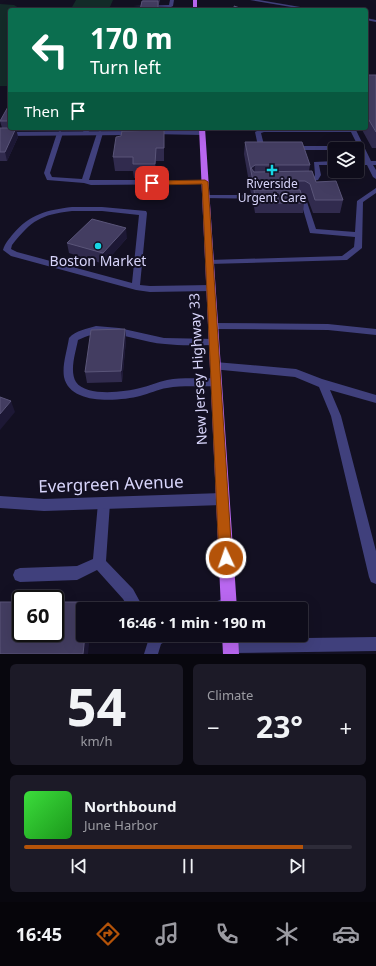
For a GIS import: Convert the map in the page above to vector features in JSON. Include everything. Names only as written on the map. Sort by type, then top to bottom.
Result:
[{"type":"main road","name":"New Jersey Highway 33","points":[[202,130],[229,602]]},
{"type":"street","points":[[0,134],[87,131],[100,133],[202,130]]},
{"type":"street","name":"Evergreen Avenue","points":[[0,502],[44,505],[222,498]]},
{"type":"lane","points":[[138,0],[135,8],[171,6],[172,0]]},
{"type":"lane","points":[[252,0],[281,3],[306,8]]},
{"type":"lane","points":[[263,130],[258,132],[261,146],[275,148]]},
{"type":"lane","points":[[353,130],[358,142]]},
{"type":"lane","points":[[60,133],[47,173],[49,179],[85,181],[91,183],[205,182]]},
{"type":"lane","points":[[85,181],[100,133]]},
{"type":"lane","points":[[288,148],[328,161]]},
{"type":"lane","points":[[312,155],[328,153]]},
{"type":"lane","points":[[364,154],[376,176]]},
{"type":"lane","points":[[293,181],[316,179],[318,175],[312,155]]},
{"type":"lane","points":[[364,163],[376,163]]},
{"type":"lane","points":[[209,262],[344,258],[358,248],[360,201],[376,190]]},
{"type":"lane","points":[[205,197],[304,197],[314,231],[359,235]]},
{"type":"lane","points":[[136,287],[142,213],[78,210],[50,213],[32,219],[8,245],[7,250],[14,254],[136,287],[150,289],[211,288]]},
{"type":"lane","points":[[213,326],[328,327],[376,332]]},
{"type":"lane","points":[[214,342],[163,341],[126,331],[88,330],[74,338],[69,371],[71,383],[79,392],[99,396],[141,392],[166,384],[216,382]]},
{"type":"lane","points":[[215,366],[296,373],[321,383],[376,399]]},
{"type":"lane","points":[[321,383],[323,384],[336,416],[376,577]]},
{"type":"lane","points":[[104,503],[99,563],[128,594],[133,602]]},
{"type":"lane","points":[[20,575],[77,573],[99,563]]},
{"type":"lane","points":[[151,654],[155,642]]},
{"type":"lane","points":[[231,645],[376,644]]},
{"type":"green space","points":[[76,0],[113,0],[109,8],[72,8]]},
{"type":"green space","points":[[0,4],[14,5],[19,8],[8,8],[8,86],[0,86]]},
{"type":"building","points":[[142,1],[158,1],[158,8],[140,8]]},
{"type":"building","points":[[368,75],[376,75],[376,132],[368,118]]},
{"type":"building","points":[[8,107],[8,121],[0,121]]},
{"type":"building","points":[[0,128],[15,130],[5,152],[0,152]]},
{"type":"building","points":[[164,130],[164,148],[156,148],[155,164],[133,164],[133,157],[113,157],[116,137],[121,136],[122,131]]},
{"type":"building","points":[[245,142],[302,142],[310,165],[255,165],[251,168],[254,172],[312,171],[316,182],[336,181],[343,200],[315,200],[310,184],[305,181],[253,181]]},
{"type":"building","points":[[254,190],[300,190],[304,203],[256,203]]},
{"type":"building","points":[[92,219],[126,228],[103,253],[67,243]]},
{"type":"building","points":[[125,329],[121,371],[85,372],[91,330]]},
{"type":"building","points":[[0,397],[11,401],[0,414]]},
{"type":"building","points":[[0,602],[12,602],[12,642],[64,642],[64,602],[76,602],[76,642],[84,642],[83,654],[0,654]]},
{"type":"place","name":"Riverside Urgent Care","points":[[272,170]]},
{"type":"place","name":"Boston Market","points":[[98,246]]},
{"type":"route","points":[[152,183],[205,182],[226,558]]}]
